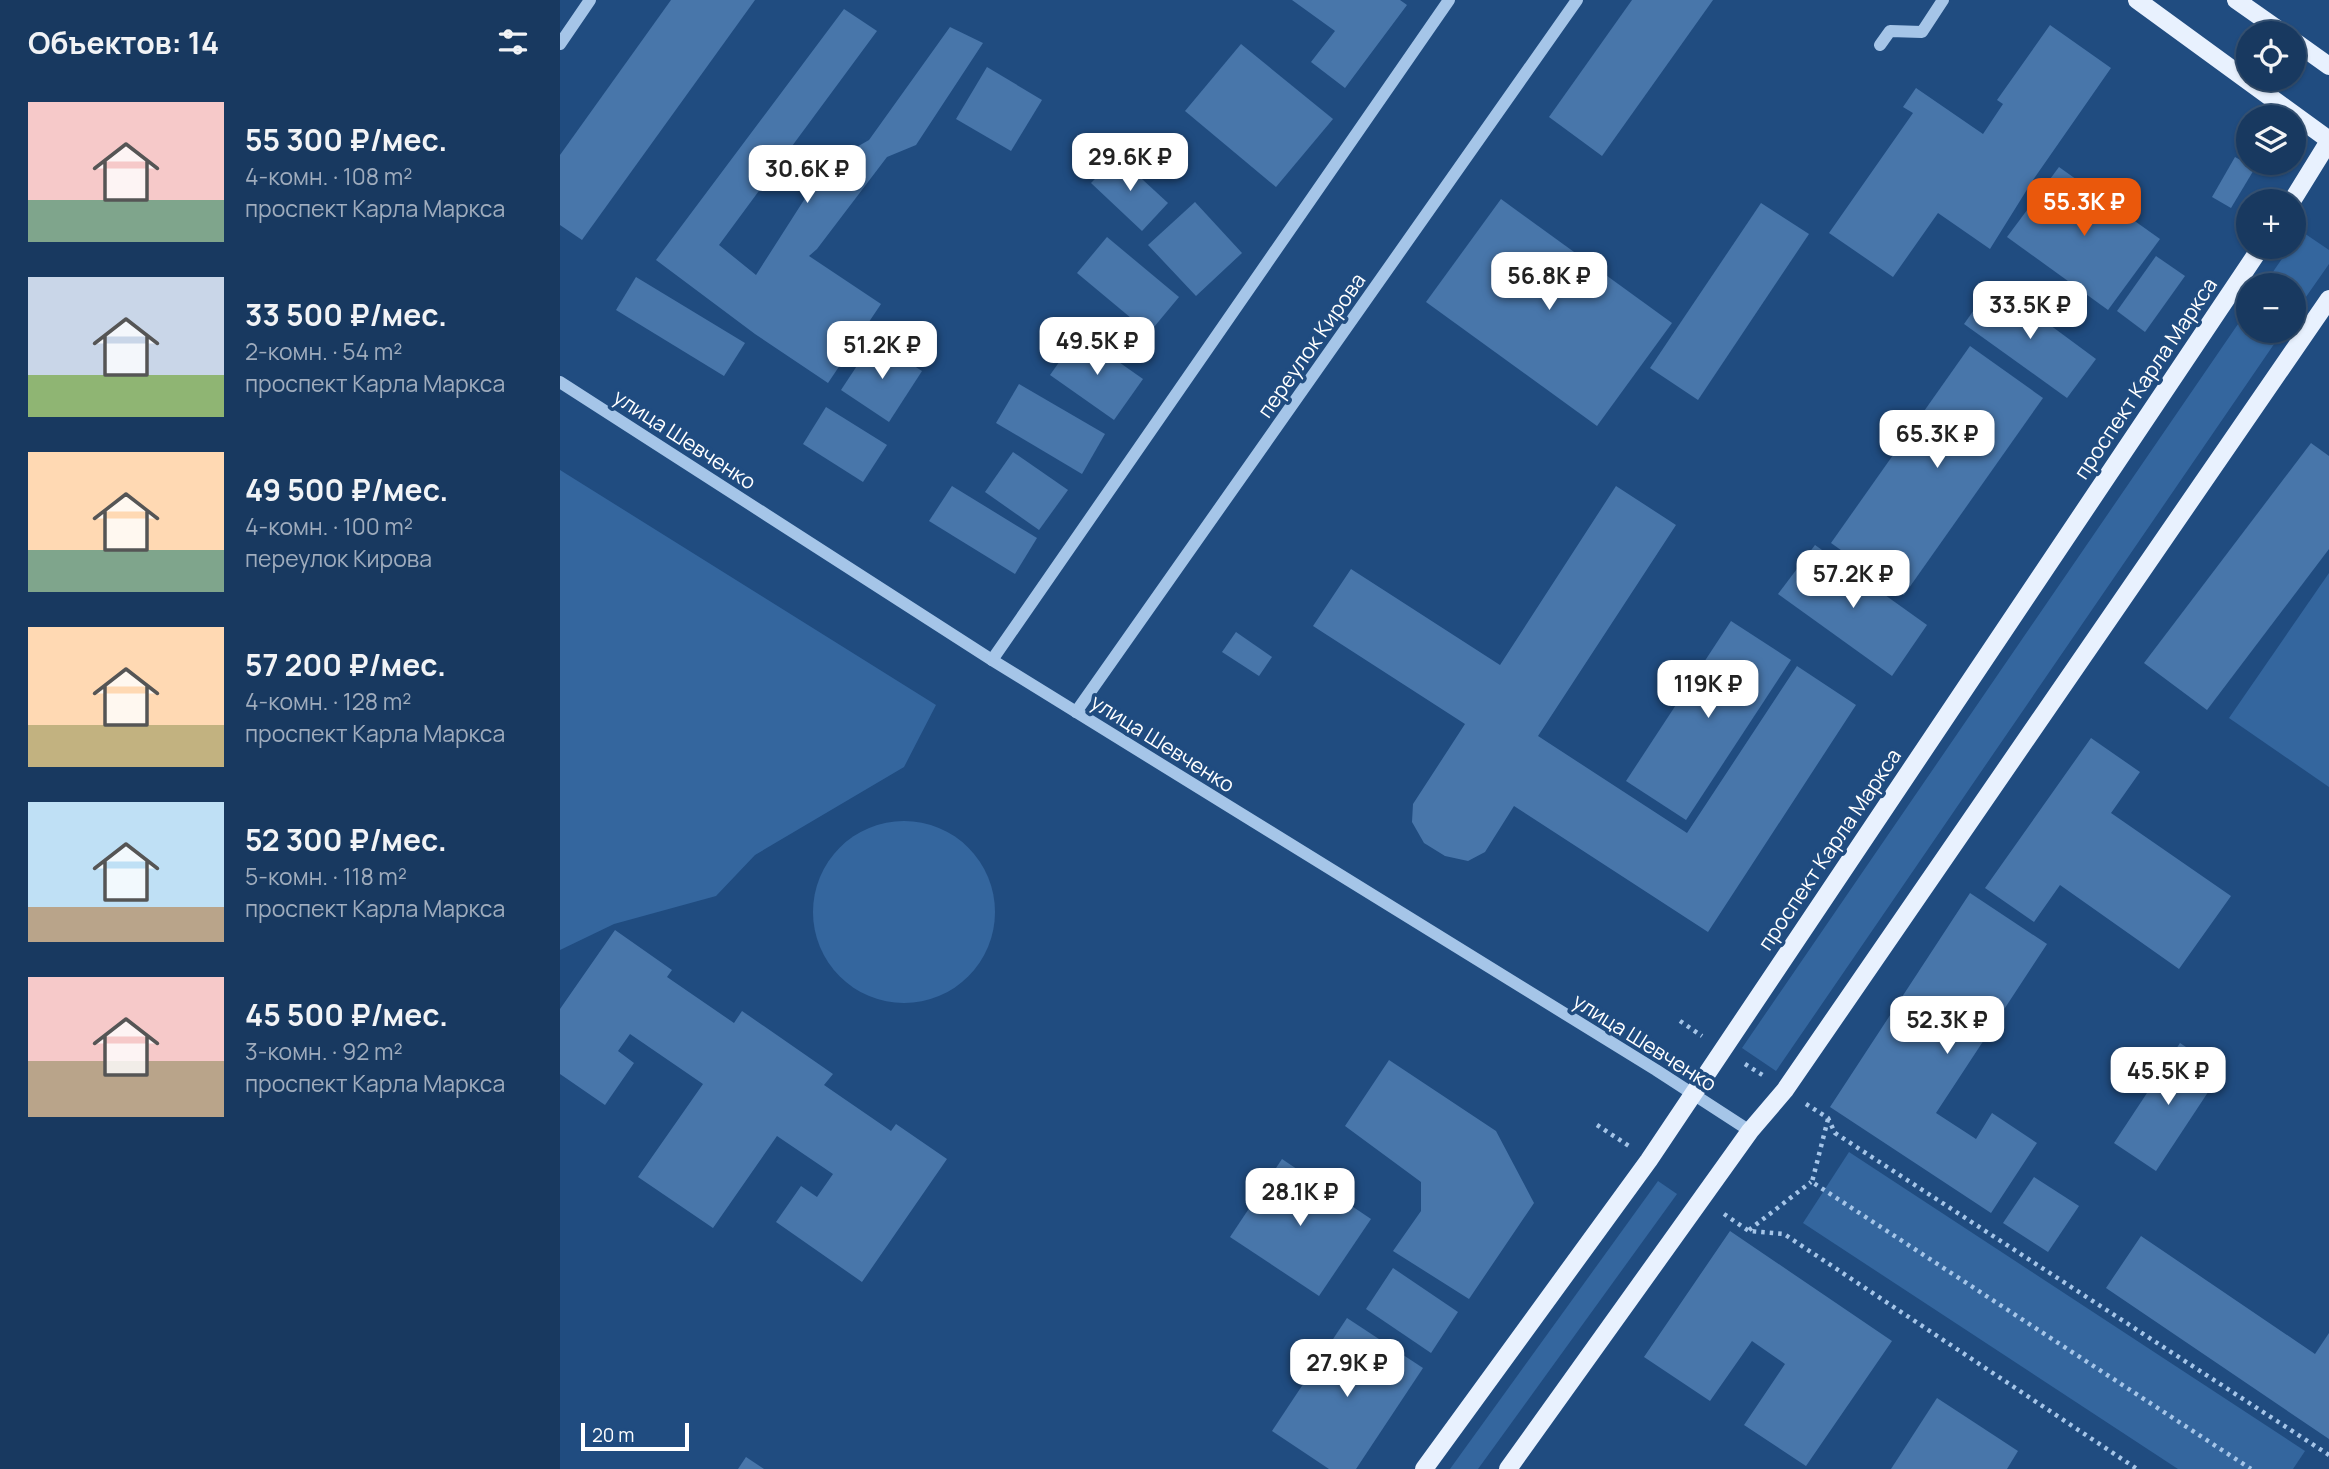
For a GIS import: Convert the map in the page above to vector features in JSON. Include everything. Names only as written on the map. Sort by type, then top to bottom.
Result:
[{"type":"main road","points":[[2137,0],[2329,141],[2299,189]]},
{"type":"main road","points":[[2236,0],[2266,21]]},
{"type":"main road","points":[[2306,50],[2329,66]]},
{"type":"main road","name":"проспект Карла Маркса","points":[[1424,1469],[1693,1095],[2253,259]]},
{"type":"main road","points":[[1508,1469],[1750,1131],[1785,1090],[2329,299]]},
{"type":"street","points":[[560,44],[590,0]]},
{"type":"street","points":[[992,660],[1449,0]]},
{"type":"street","name":"переулок Кирова","points":[[1076,712],[1577,0]]},
{"type":"street","points":[[1880,45],[1890,31],[1922,32],[1943,0]]},
{"type":"street","name":"улица Шевченко","points":[[560,382],[992,660],[1644,1062],[1750,1131]]},
{"type":"path","points":[[1680,1021],[1828,1118],[1835,1133],[2329,1455]]},
{"type":"path","points":[[1828,1118],[1812,1182],[1749,1231],[1784,1234],[2137,1469]]},
{"type":"path","points":[[1812,1182],[2251,1469]]},
{"type":"shaded area","points":[[2306,234],[2329,250],[2329,264],[2306,297],[2306,273],[2272,273],[2282,259],[2306,259]]},
{"type":"shaded area","points":[[2236,327],[2236,343],[2275,343],[1776,1071],[1742,1048]]},
{"type":"shaded area","points":[[560,470],[936,705],[904,767],[755,855],[716,896],[614,924],[560,950]]},
{"type":"shaded area","points":[[2329,573],[2329,787],[2229,718]]},
{"type":"shaded area","points":[[904,821],[939,828],[955,836],[968,848],[980,861],[988,877],[995,912],[988,947],[980,963],[968,976],[955,988],[939,996],[904,1003],[869,996],[853,988],[840,976],[828,963],[820,947],[813,912],[820,877],[828,861],[840,848],[853,836],[869,828]]},
{"type":"shaded area","points":[[1849,1152],[2305,1451],[2293,1469],[2178,1469],[1803,1223]]},
{"type":"shaded area","points":[[1658,1181],[1677,1194],[1478,1469],[1450,1469]]},
{"type":"building","points":[[671,0],[755,0],[582,240],[560,225],[560,155]]},
{"type":"building","points":[[1292,0],[1400,0],[1407,5],[1345,88],[1311,62],[1335,31]]},
{"type":"building","points":[[1632,0],[1713,0],[1602,156],[1549,117]]},
{"type":"building","points":[[844,9],[877,31],[719,245],[756,275],[827,164],[869,140],[950,27],[983,43],[916,145],[887,157],[809,256],[881,304],[828,383],[755,334],[656,260]]},
{"type":"building","points":[[2050,25],[2111,68],[2033,180],[1990,249],[1938,213],[1893,277],[1829,233],[1913,113],[1903,107],[1916,88],[1983,134],[2003,104],[1997,100]]},
{"type":"building","points":[[1241,44],[1333,119],[1276,187],[1185,111]]},
{"type":"building","points":[[987,67],[1042,100],[1011,151],[956,119]]},
{"type":"building","points":[[1117,156],[1168,203],[1142,231],[1091,183]]},
{"type":"building","points":[[2236,158],[2236,175],[2251,175],[2242,189],[2236,189],[2236,200],[2231,208],[2212,197]]},
{"type":"building","points":[[2059,167],[2160,239],[2108,310],[2007,237]]},
{"type":"building","points":[[1501,199],[1672,323],[1597,426],[1426,302]]},
{"type":"building","points":[[1195,202],[1242,253],[1196,296],[1148,245]]},
{"type":"building","points":[[1761,203],[1809,234],[1698,400],[1650,368]]},
{"type":"building","points":[[1107,237],[1179,297],[1149,333],[1077,273]]},
{"type":"building","points":[[2156,256],[2185,276],[2145,332],[2117,311]]},
{"type":"building","points":[[636,277],[745,343],[724,376],[616,310]]},
{"type":"building","points":[[1993,283],[2096,359],[2067,398],[1964,324]]},
{"type":"building","points":[[1079,334],[1143,379],[1114,420],[1050,375]]},
{"type":"building","points":[[874,340],[922,371],[889,422],[841,390]]},
{"type":"building","points":[[1970,346],[2043,398],[1904,595],[1831,543]]},
{"type":"building","points":[[1019,384],[1105,434],[1082,474],[996,423]]},
{"type":"building","points":[[826,407],[887,445],[863,482],[803,444]]},
{"type":"building","points":[[2311,443],[2329,456],[2329,549],[2207,710],[2144,663]]},
{"type":"building","points":[[1013,452],[1068,490],[1039,530],[985,492]]},
{"type":"building","points":[[952,486],[1037,538],[1015,574],[929,521]]},
{"type":"building","points":[[1616,486],[1676,525],[1538,736],[1687,833],[1797,666],[1856,705],[1708,932],[1514,806],[1485,852],[1468,861],[1445,856],[1424,843],[1412,822],[1413,804],[1465,724],[1313,626],[1351,569],[1500,665]]},
{"type":"building","points":[[1815,545],[1927,625],[1892,676],[1778,594]]},
{"type":"building","points":[[1731,621],[1791,660],[1686,820],[1626,781]]},
{"type":"building","points":[[1236,632],[1272,657],[1259,676],[1222,652]]},
{"type":"building","points":[[2091,738],[2140,772],[2111,813],[2231,896],[2179,969],[2060,885],[2034,922],[1985,888]]},
{"type":"building","points":[[1970,893],[2047,944],[1936,1113],[1976,1139],[1992,1113],[2037,1143],[1991,1213],[1830,1107]]},
{"type":"building","points":[[615,930],[672,970],[667,977],[734,1023],[742,1011],[833,1074],[824,1085],[891,1131],[896,1124],[947,1159],[862,1282],[776,1222],[801,1186],[817,1197],[833,1174],[777,1136],[713,1228],[638,1177],[703,1084],[630,1034],[618,1051],[634,1063],[605,1105],[560,1074],[560,1009]]},
{"type":"building","points":[[2180,1043],[2222,1071],[2156,1171],[2114,1143]]},
{"type":"building","points":[[1389,1060],[1496,1131],[1534,1203],[1469,1299],[1393,1251],[1421,1211],[1421,1182],[1345,1126]]},
{"type":"building","points":[[1282,1159],[1371,1219],[1319,1296],[1230,1237]]},
{"type":"building","points":[[2034,1177],[2079,1206],[2048,1252],[2003,1223]]},
{"type":"building","points":[[1730,1231],[1892,1341],[1806,1466],[1744,1425],[1785,1364],[1752,1341],[1710,1401],[1644,1357]]},
{"type":"building","points":[[2141,1236],[2315,1354],[2329,1333],[2329,1439],[2106,1288]]},
{"type":"building","points":[[1393,1268],[1458,1312],[1431,1353],[1366,1309]]},
{"type":"building","points":[[1347,1318],[1423,1368],[1356,1469],[1329,1469],[1272,1431]]},
{"type":"building","points":[[1937,1398],[2018,1451],[2007,1469],[1891,1469]]},
{"type":"building","points":[[746,1457],[764,1469],[738,1469]]}]
